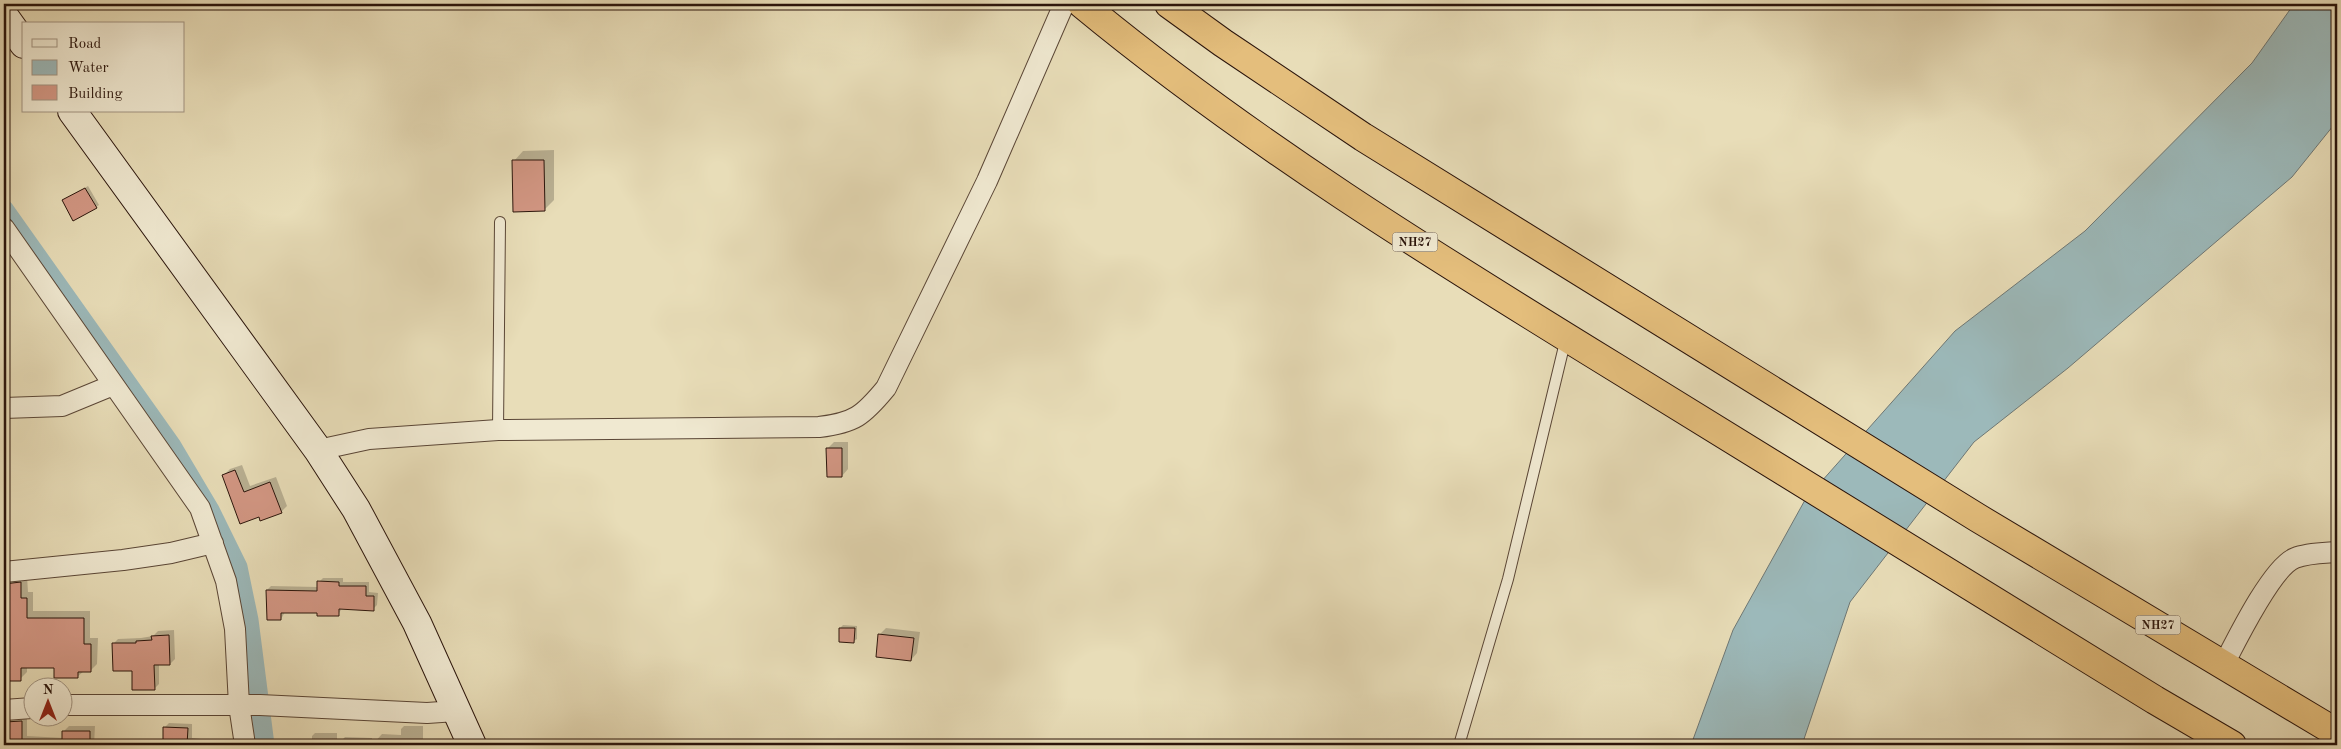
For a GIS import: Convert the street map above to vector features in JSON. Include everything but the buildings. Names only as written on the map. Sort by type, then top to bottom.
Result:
[{"type":"highway","name":"NH27","points":[[1082,4],[1186,87],[1295,165],[1566,337],[1952,576],[2232,745]]},
{"type":"highway","name":"NH27","points":[[1169,4],[1362,137],[1978,518],[2337,733]]},
{"type":"street","points":[[318,450],[369,439],[498,430],[819,427],[844,424],[868,410],[886,388],[987,181],[1064,4]]},
{"type":"street","points":[[4,16],[22,41]]},
{"type":"street","points":[[73,112],[318,450],[356,509],[417,622],[472,745]]},
{"type":"street","points":[[4,228],[200,508],[226,581],[235,629],[239,706],[245,745]]},
{"type":"street","points":[[4,408],[62,406],[113,385]]},
{"type":"street","points":[[4,572],[152,556],[213,542]]},
{"type":"street","points":[[2224,664],[2250,614],[2273,579],[2294,558],[2337,552]]},
{"type":"street","points":[[72,705],[239,706],[427,713],[456,711]]},
{"type":"street","points":[[4,710],[22,709]]},
{"type":"lane","points":[[498,430],[500,222]]},
{"type":"lane","points":[[1459,745],[1508,579],[1566,337]]},
{"type":"water","points":[[2294,4],[2337,4],[2337,121],[2292,177],[2068,368],[1974,442],[1850,602],[1802,745],[1691,745],[1733,630],[1805,500],[1955,331],[2085,231],[2252,63]]},
{"type":"waterway","points":[[4,209],[172,446],[210,510],[238,567],[249,620],[265,745]]}]
